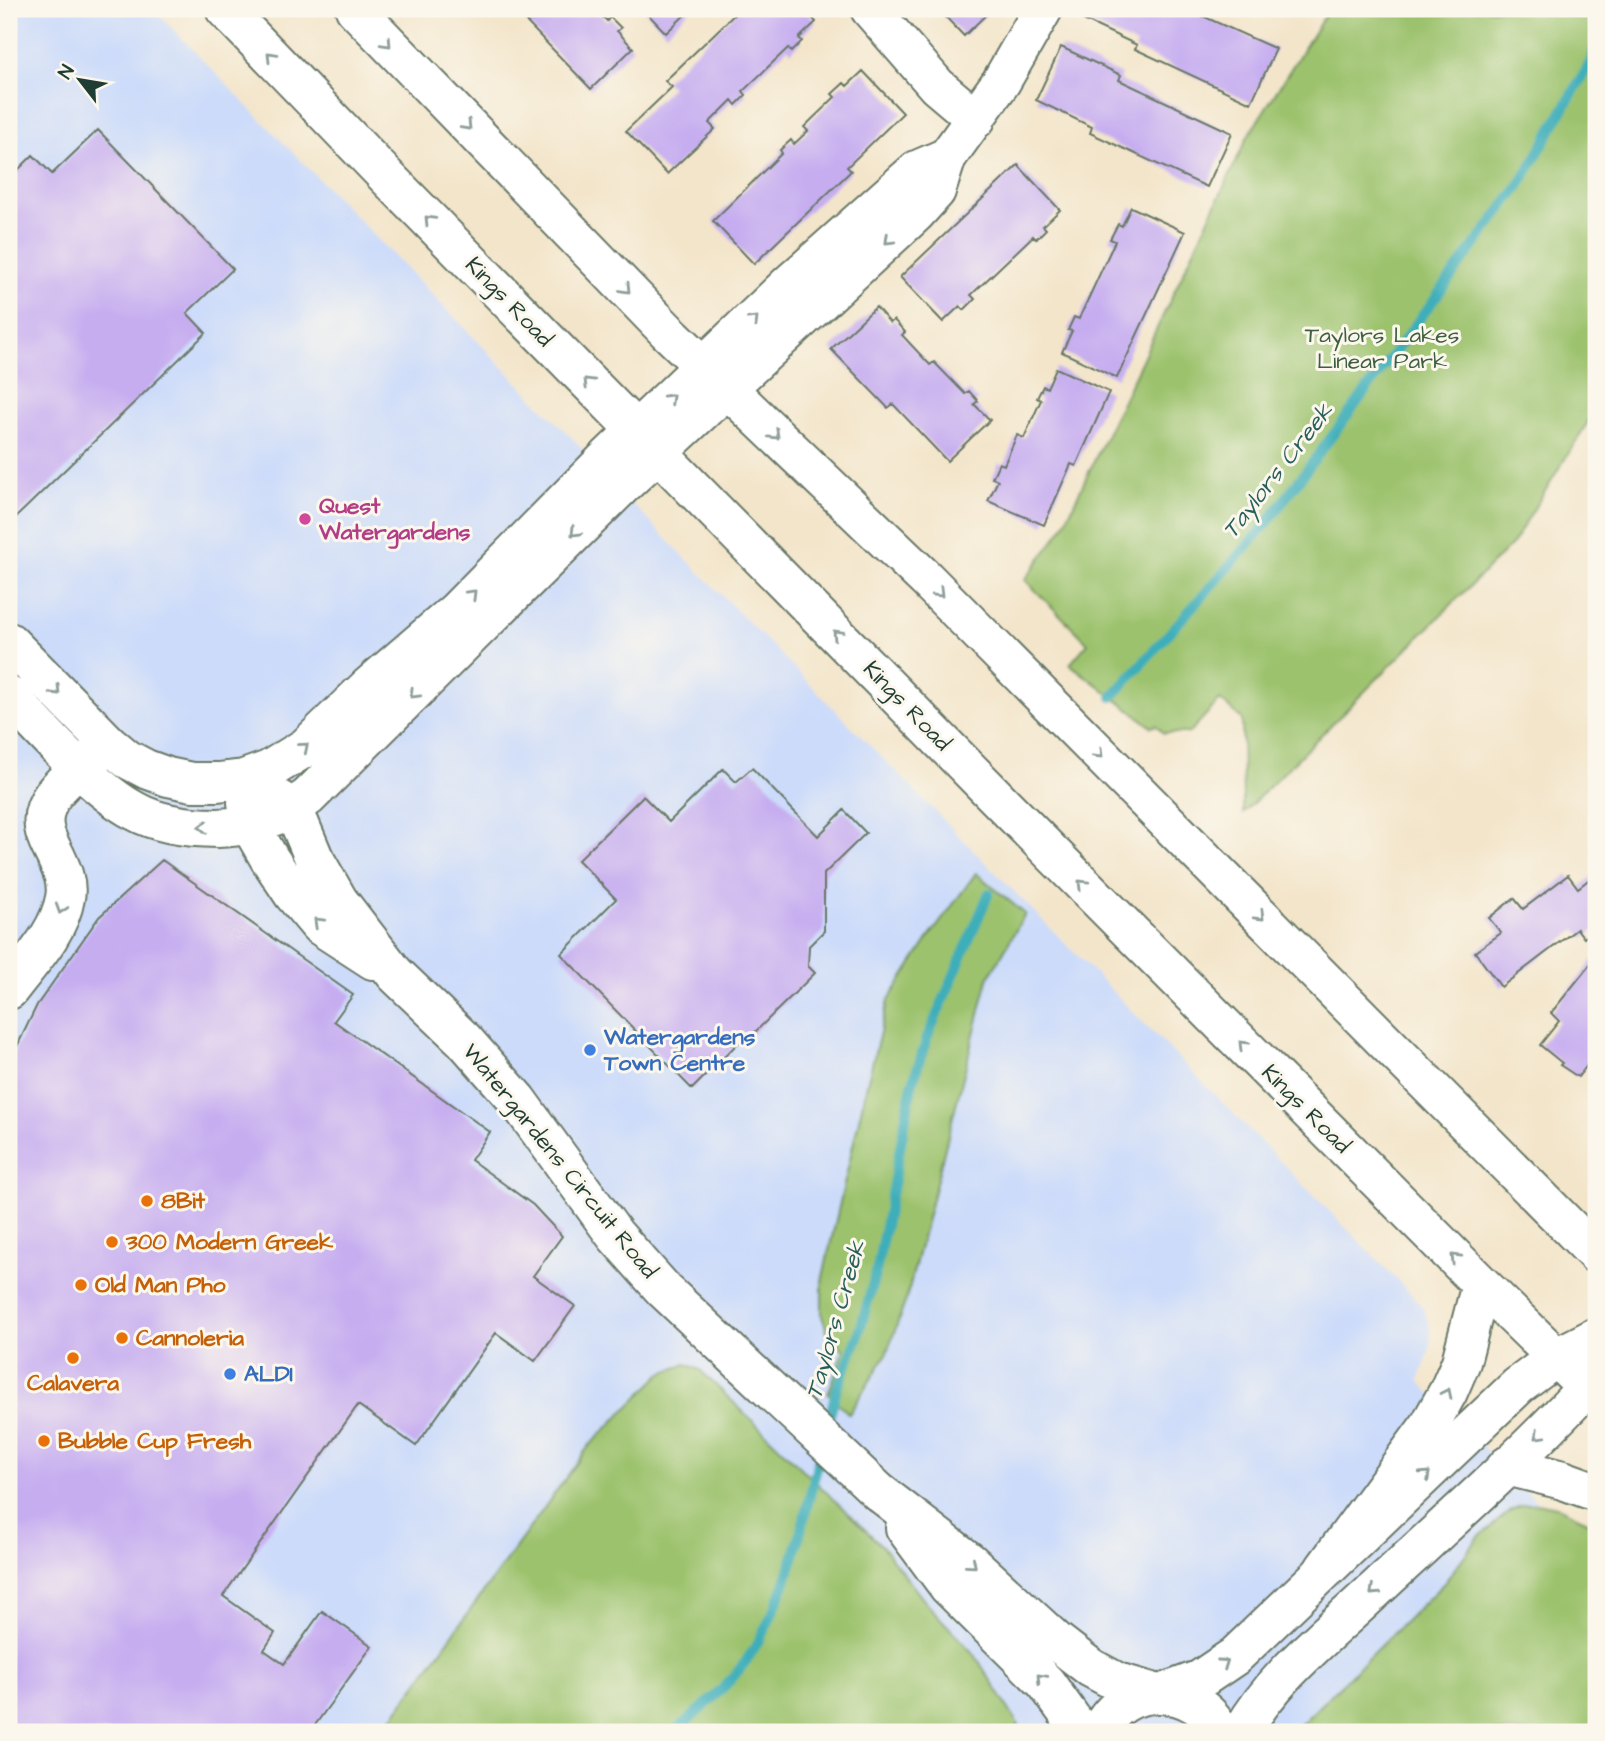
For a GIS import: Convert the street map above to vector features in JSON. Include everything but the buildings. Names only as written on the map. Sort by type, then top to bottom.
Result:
[{"type":"street","name":"Kings Road","points":[[225,9],[1008,809],[1481,1284],[1557,1357],[1593,1386]]},
{"type":"street","points":[[355,9],[667,331],[926,579],[1596,1254]]},
{"type":"street","points":[[870,9],[937,86],[976,119]]},
{"type":"street","points":[[9,642],[127,759],[168,777],[205,782],[244,779],[269,770],[306,747],[368,687],[647,442],[715,377],[765,354],[916,213],[936,191],[947,158],[1001,82],[1042,9]]},
{"type":"street","points":[[9,696],[80,768],[123,804],[156,820],[201,828],[250,825],[271,819],[308,797],[390,719],[647,442]]},
{"type":"street","points":[[9,990],[49,936],[59,918],[65,898],[66,884],[45,834],[44,809],[51,796],[108,743]]},
{"type":"street","points":[[244,779],[293,808]]},
{"type":"street","name":"Watergardens Circuit Road","points":[[244,779],[250,825],[287,885],[319,925],[395,974]]},
{"type":"street","name":"Watergardens Circuit Road","points":[[293,808],[314,858],[338,900],[395,974],[464,1040],[517,1100],[637,1262],[879,1492],[970,1562],[1056,1641],[1091,1668],[1117,1682],[1184,1697],[1203,1707],[1222,1732]]},
{"type":"street","points":[[1324,1569],[1429,1426],[1448,1392],[1461,1362],[1481,1284]]},
{"type":"street","points":[[1100,1732],[1115,1711],[1134,1699],[1201,1679],[1235,1656],[1518,1386],[1557,1357],[1596,1337]]},
{"type":"street","points":[[1242,1732],[1255,1710],[1310,1651],[1593,1386]]},
{"type":"street","points":[[1507,1466],[1563,1480],[1596,1492]]},
{"type":"street","name":"Watergardens Circuit Road","points":[[879,1492],[948,1586],[1046,1683],[1081,1732]]},
{"type":"shaded area","name":"Watergardens Town Centre","points":[[9,9],[153,9],[572,438],[641,513],[1415,1298],[1424,1310],[1431,1331],[1429,1353],[1419,1381],[1538,1503],[1560,1508],[1596,1525],[1596,1732],[9,1732]]},
{"type":"green space","name":"Taylors Lakes Linear Park","points":[[1329,9],[1596,9],[1596,409],[1512,544],[1243,813],[1242,719],[1220,700],[1189,733],[1164,733],[1156,725],[1152,727],[1070,664],[1088,643],[1025,580],[1062,529],[1248,136]]},
{"type":"green space","points":[[976,873],[1025,914],[988,979],[907,1297],[886,1355],[849,1414],[828,1394],[844,1350],[829,1337],[822,1316],[822,1281],[868,1080],[888,1001],[928,939]]},
{"type":"green space","points":[[686,1364],[700,1370],[882,1546],[927,1604],[975,1655],[1023,1732],[382,1732],[589,1446],[662,1373]]},
{"type":"green space","points":[[1538,1503],[1560,1508],[1596,1525],[1596,1732],[1293,1732],[1444,1583],[1478,1538],[1511,1510]]},
{"type":"waterway","name":"Taylors Creek","points":[[1112,697],[1264,527],[1519,186],[1590,63],[1596,47]]},
{"type":"waterway","name":"Taylors Creek","points":[[826,1431],[836,1391],[858,1337],[877,1268],[912,1085],[927,1038],[989,893]]},
{"type":"waterway","name":"Taylors Creek","points":[[674,1732],[736,1674],[765,1629],[794,1554],[821,1450]]},
{"type":"place","name":"Quest Watergardens","points":[[305,519]]},
{"type":"place","name":"Watergardens Town Centre","points":[[590,1050]]},
{"type":"place","name":"8Bit","points":[[147,1201]]},
{"type":"place","name":"300 Modern Greek","points":[[112,1242]]},
{"type":"place","name":"Old Man Pho","points":[[81,1285]]},
{"type":"place","name":"Cannoleria","points":[[122,1338]]},
{"type":"place","name":"Calavera","points":[[73,1358]]},
{"type":"place","name":"ALDI","points":[[230,1374]]},
{"type":"place","name":"Bubble Cup Fresh","points":[[44,1441]]}]
